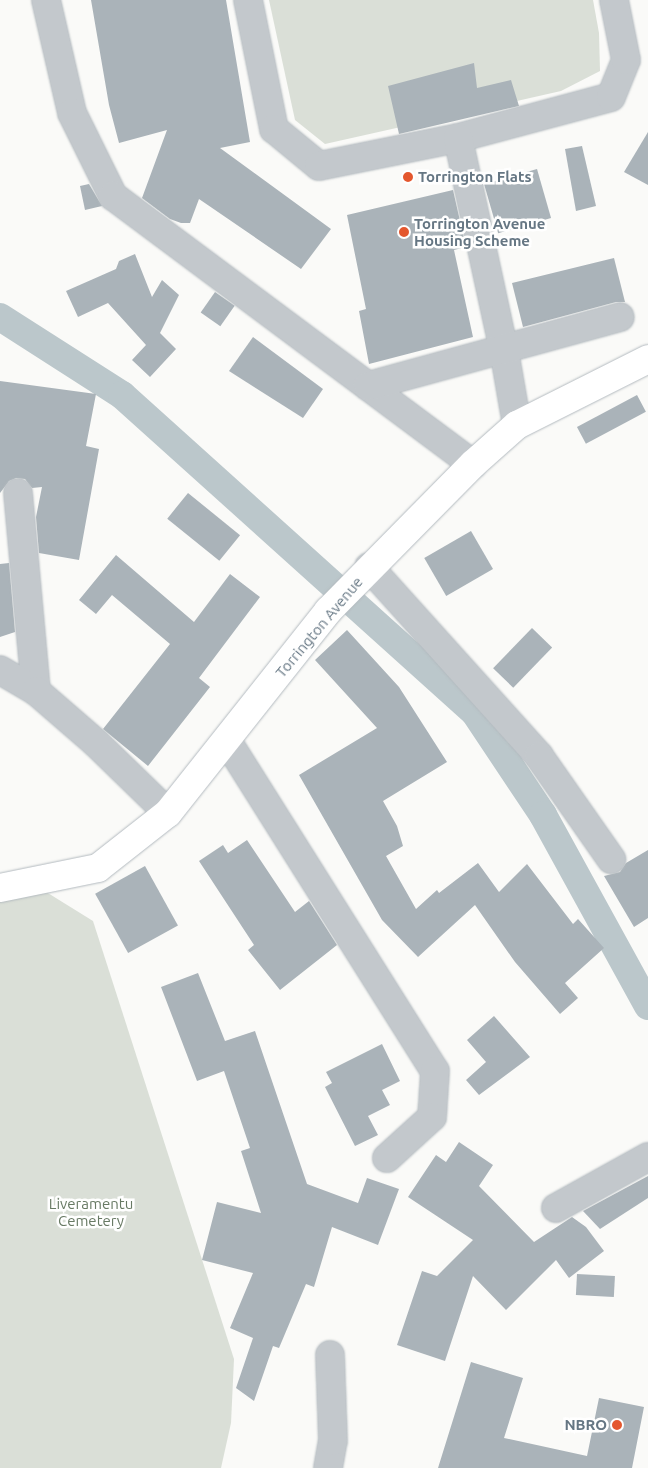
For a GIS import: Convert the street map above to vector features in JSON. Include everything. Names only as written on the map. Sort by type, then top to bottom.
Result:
[{"type":"main road","name":"Torrington Avenue","points":[[0,888],[98,868],[168,814],[328,611],[369,567],[472,464],[517,425],[648,360]]},
{"type":"street","points":[[46,0],[72,112],[113,196],[472,464]]},
{"type":"street","points":[[248,0],[274,129],[319,166],[458,138],[611,97],[626,60],[614,0]]},
{"type":"street","points":[[458,138],[504,350],[517,425]]},
{"type":"street","points":[[368,386],[620,318]]},
{"type":"street","points":[[18,493],[36,692]]},
{"type":"street","points":[[369,567],[539,756],[611,859]]},
{"type":"street","points":[[0,670],[36,692],[96,742],[168,814]]},
{"type":"street","points":[[227,741],[435,1071],[432,1117],[387,1158]]},
{"type":"street","points":[[556,1208],[648,1157]]},
{"type":"street","points":[[328,1468],[333,1441],[330,1356]]},
{"type":"green space","points":[[269,0],[593,0],[599,33],[600,71],[561,91],[325,144],[295,120]]},
{"type":"green space","name":"Liveramentu Cemetery","points":[[43,890],[93,921],[234,1359],[231,1423],[221,1468],[0,1468],[0,901]]},
{"type":"building","points":[[91,0],[226,0],[250,142],[220,148],[331,229],[301,269],[199,199],[190,223],[181,223],[170,219],[142,198],[167,130],[119,143],[109,105]]},
{"type":"building","points":[[474,63],[477,88],[511,80],[519,106],[399,134],[388,86]]},
{"type":"building","points":[[648,132],[648,185],[624,172]]},
{"type":"building","points":[[582,146],[596,206],[576,211],[565,149]]},
{"type":"building","points":[[537,169],[551,218],[498,233],[484,184]]},
{"type":"building","points":[[89,184],[102,206],[85,210],[80,186]]},
{"type":"building","points":[[453,190],[465,243],[461,244],[462,248],[454,250],[473,337],[369,364],[359,311],[366,309],[347,215]]},
{"type":"building","points":[[135,254],[152,297],[162,280],[179,295],[160,333],[176,349],[150,377],[132,360],[146,345],[108,303],[78,317],[66,291],[116,269],[119,261]]},
{"type":"building","name":"Torrington Avenue Housing Scheme","points":[[614,258],[625,302],[616,302],[523,327],[512,283]]},
{"type":"building","points":[[215,292],[235,306],[220,326],[201,312]]},
{"type":"building","points":[[253,337],[323,389],[303,418],[229,371]]},
{"type":"building","points":[[0,381],[96,394],[86,446],[99,449],[79,560],[39,553],[36,517],[42,487],[32,488],[25,479],[16,478],[9,481],[0,493]]},
{"type":"building","points":[[637,395],[646,412],[586,444],[577,427]]},
{"type":"building","points":[[188,493],[240,535],[219,561],[167,519]]},
{"type":"building","points":[[471,531],[493,569],[446,596],[424,558]]},
{"type":"building","points":[[116,555],[194,622],[230,574],[260,597],[199,678],[210,687],[148,766],[103,729],[170,644],[112,595],[96,614],[79,600]]},
{"type":"building","points":[[9,563],[15,632],[0,637],[0,564]]},
{"type":"building","points":[[532,628],[552,647],[513,688],[493,668]]},
{"type":"building","points":[[347,630],[399,687],[447,762],[383,801],[397,826],[403,846],[386,856],[416,909],[437,890],[439,893],[478,863],[499,892],[527,864],[573,924],[578,919],[604,948],[565,983],[578,998],[560,1014],[515,962],[475,905],[418,957],[382,920],[299,775],[377,728],[315,660]]},
{"type":"building","points":[[247,840],[295,912],[309,901],[337,945],[280,990],[248,950],[254,945],[199,861],[223,845],[228,853]]},
{"type":"building","points":[[648,850],[648,918],[634,927],[604,876],[620,872],[626,863]]},
{"type":"building","points":[[145,866],[178,925],[128,953],[95,894]]},
{"type":"building","points":[[198,973],[225,1041],[255,1031],[307,1184],[358,1203],[367,1178],[399,1189],[378,1245],[332,1227],[314,1287],[306,1284],[279,1348],[273,1346],[254,1401],[236,1388],[253,1338],[230,1328],[253,1273],[202,1260],[217,1202],[261,1213],[241,1151],[250,1148],[224,1071],[197,1081],[161,987]]},
{"type":"building","points":[[494,1016],[530,1057],[479,1095],[466,1080],[486,1062],[467,1040]]},
{"type":"building","points":[[382,1044],[400,1081],[382,1090],[390,1105],[368,1116],[378,1135],[355,1146],[325,1087],[332,1083],[326,1072]]},
{"type":"building","points":[[459,1142],[493,1165],[479,1186],[534,1242],[572,1217],[586,1227],[604,1251],[569,1278],[556,1260],[506,1310],[473,1276],[445,1361],[397,1345],[422,1271],[437,1276],[473,1240],[408,1197],[436,1155],[446,1162]]},
{"type":"building","points":[[648,1176],[648,1198],[600,1229],[583,1211]]},
{"type":"building","points":[[577,1274],[615,1276],[614,1297],[576,1295]]},
{"type":"building","points":[[471,1362],[523,1378],[504,1438],[587,1456],[599,1398],[644,1407],[632,1468],[438,1468]]},
{"type":"waterway","points":[[0,317],[122,395],[475,713],[543,815],[648,1006]]},
{"type":"place","name":"Torrington Flats","points":[[408,177]]},
{"type":"place","name":"Torrington Avenue Housing Scheme","points":[[404,232]]},
{"type":"place","name":"NBRO","points":[[617,1425]]}]
